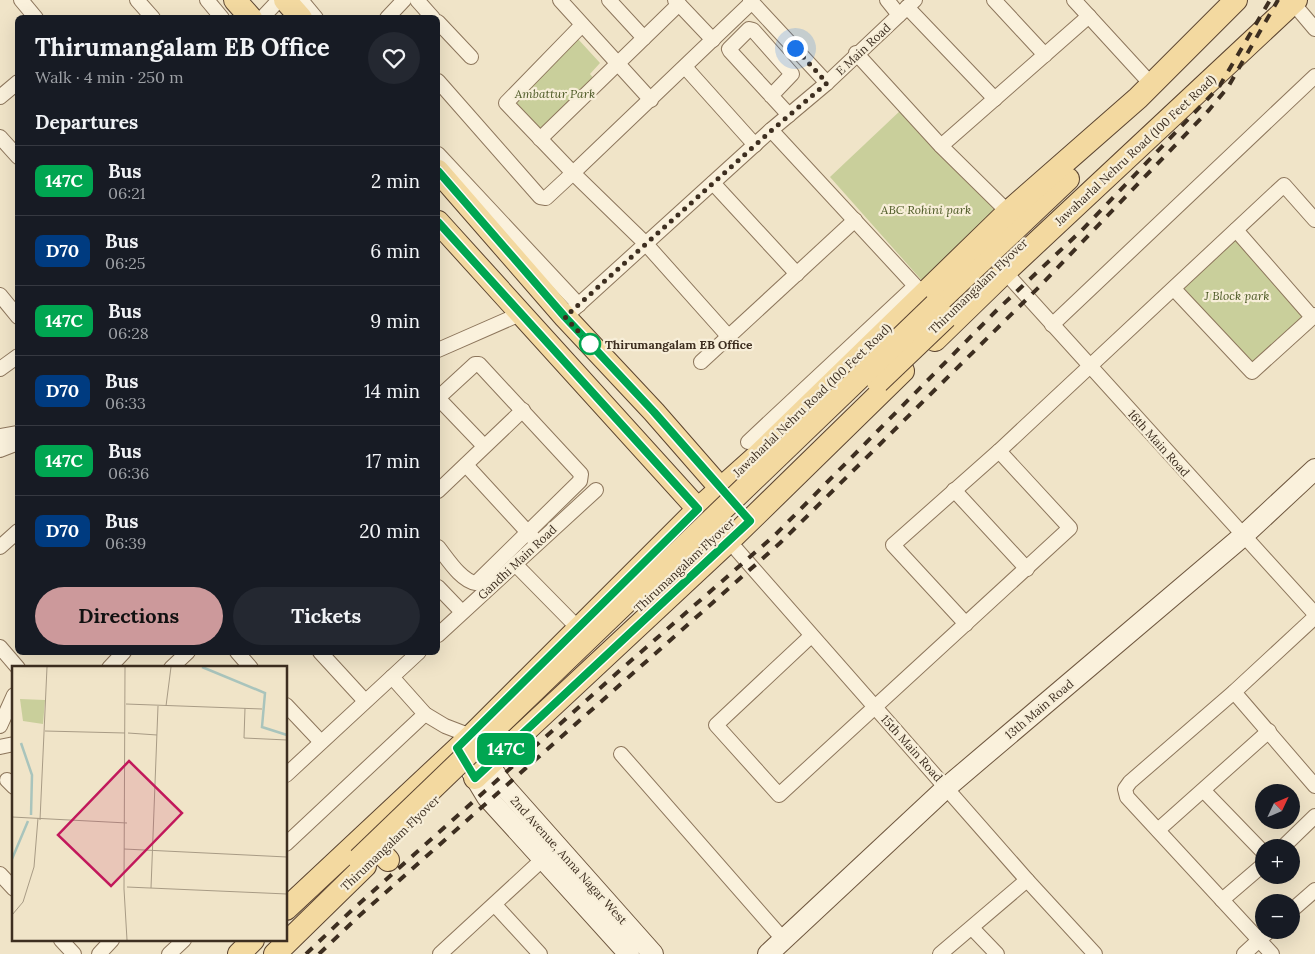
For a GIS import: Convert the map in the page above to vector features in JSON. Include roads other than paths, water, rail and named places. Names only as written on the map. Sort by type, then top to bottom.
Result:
[{"type":"main road","points":[[235,0],[248,15]]},
{"type":"main road","points":[[285,0],[298,15]]},
{"type":"main road","name":"Jawaharlal Nehru Road (100 Feet Road)","points":[[288,907],[464,742],[720,488],[930,300],[1008,212],[1144,91],[1236,0]]},
{"type":"main road","name":"Jawaharlal Nehru Road (100 Feet Road)","points":[[482,770],[729,541],[1004,272],[1295,1]]},
{"type":"main road","name":"Thirumangalam Flyover","points":[[288,940],[362,863],[930,300],[1131,118],[1144,91]]},
{"type":"main road","name":"Thirumangalam Flyover","points":[[930,300],[1138,134],[1165,122]]},
{"type":"main road","points":[[440,173],[572,311],[654,412],[750,521]]},
{"type":"main road","points":[[440,224],[729,541]]},
{"type":"main road","points":[[788,426],[816,456]]},
{"type":"main road","points":[[365,836],[388,860]]},
{"type":"main road","name":"Thirumangalam Flyover","points":[[288,925],[362,863]]},
{"type":"main road","points":[[238,954],[251,942]]},
{"type":"main road","points":[[257,954],[270,942]]},
{"type":"main road","name":"Thirumangalam Flyover","points":[[275,954],[286,942]]},
{"type":"street","points":[[21,0],[34,15]]},
{"type":"street","points":[[138,0],[150,15]]},
{"type":"street","points":[[207,0],[220,15]]},
{"type":"street","points":[[265,15],[279,0]]},
{"type":"street","points":[[301,0],[314,15]]},
{"type":"street","points":[[390,15],[404,0]]},
{"type":"street","points":[[417,0],[430,15]]},
{"type":"street","points":[[560,0],[616,64],[651,100]]},
{"type":"street","points":[[610,0],[644,38]]},
{"type":"street","points":[[887,0],[907,7],[995,98]]},
{"type":"street","points":[[994,0],[1045,55]]},
{"type":"street","points":[[1074,0],[1089,16],[1144,91]]},
{"type":"street","points":[[440,83],[540,198],[544,200],[651,100],[751,1],[827,83]]},
{"type":"street","points":[[1295,1],[1315,29]]},
{"type":"street","points":[[540,139],[644,38],[677,2],[713,40]]},
{"type":"street","name":"E Main Road","points":[[572,311],[755,144],[827,83],[856,53],[907,7]]},
{"type":"street","points":[[941,146],[1089,16]]},
{"type":"street","points":[[440,24],[471,58]]},
{"type":"street","points":[[760,37],[773,24]]},
{"type":"street","points":[[582,25],[506,103],[573,174],[646,244],[728,336]]},
{"type":"street","points":[[771,96],[792,74],[760,37],[749,29],[729,49],[771,96],[789,115]]},
{"type":"street","points":[[856,53],[941,146],[1008,212]]},
{"type":"street","points":[[684,67],[755,144]]},
{"type":"street","points":[[1052,325],[1315,76]]},
{"type":"street","points":[[0,98],[15,85]]},
{"type":"street","points":[[748,442],[930,300],[772,130]]},
{"type":"street","points":[[0,137],[15,154]]},
{"type":"street","points":[[440,156],[572,311]]},
{"type":"street","points":[[713,183],[797,274]]},
{"type":"street","points":[[966,624],[893,546],[999,451],[1284,185],[1315,220]]},
{"type":"street","points":[[701,362],[855,220]]},
{"type":"street","points":[[1174,289],[1252,372],[1314,316],[1236,230]]},
{"type":"street","name":"16th Main Road","points":[[1004,272],[1315,616]]},
{"type":"street","points":[[0,295],[15,312]]},
{"type":"street","points":[[440,349],[520,314]]},
{"type":"street","points":[[0,369],[15,358]]},
{"type":"street","points":[[440,396],[474,364],[480,364],[581,474],[580,481],[476,583],[463,576],[440,549]]},
{"type":"street","points":[[440,400],[484,446]]},
{"type":"street","points":[[440,489],[523,410]]},
{"type":"street","points":[[0,436],[15,434]]},
{"type":"street","points":[[0,450],[15,444]]},
{"type":"street","points":[[811,636],[716,725],[779,795],[1070,528],[999,451]]},
{"type":"street","points":[[466,465],[537,543]]},
{"type":"street","name":"13th Main Road","points":[[768,954],[948,788],[1243,536],[1315,469]]},
{"type":"street","name":"Gandhi Main Road","points":[[440,633],[596,490]]},
{"type":"street","points":[[954,490],[1027,569]]},
{"type":"street","points":[[0,547],[15,534]]},
{"type":"street","name":"15th Main Road","points":[[729,541],[1027,880],[1095,954]]},
{"type":"street","points":[[515,564],[579,629]]},
{"type":"street","points":[[440,588],[462,612]]},
{"type":"street","points":[[1272,954],[1127,797],[1126,789],[1127,784],[1234,692],[1315,616]]},
{"type":"street","points":[[0,647],[16,666]]},
{"type":"street","points":[[110,666],[121,655]]},
{"type":"street","points":[[173,666],[185,655]]},
{"type":"street","points":[[240,655],[249,666]]},
{"type":"street","points":[[323,655],[365,701]]},
{"type":"street","points":[[288,773],[392,678],[412,655]]},
{"type":"street","points":[[392,678],[425,714],[445,726],[464,742],[482,770]]},
{"type":"street","points":[[1234,692],[1315,786]]},
{"type":"street","points":[[0,726],[12,699]]},
{"type":"street","points":[[288,707],[321,742]]},
{"type":"street","points":[[288,842],[425,714]]},
{"type":"street","points":[[1158,830],[1269,731]]},
{"type":"street","points":[[621,754],[783,939]]},
{"type":"street","name":"2nd Avenue, Anna Nagar West","points":[[482,770],[487,797],[629,954]]},
{"type":"street","name":"2nd Avenue, Anna Nagar West","points":[[482,770],[502,784],[653,954]]},
{"type":"street","points":[[1204,790],[1255,844]]},
{"type":"street","points":[[1291,839],[1315,816]]},
{"type":"street","points":[[446,952],[543,859]]},
{"type":"street","points":[[1222,900],[1255,872]]},
{"type":"street","points":[[0,874],[12,887]]},
{"type":"street","points":[[940,954],[1027,880]]},
{"type":"street","points":[[1300,903],[1315,890]]},
{"type":"street","points":[[495,905],[540,954]]},
{"type":"street","points":[[972,928],[997,954]]},
{"type":"street","points":[[1244,954],[1260,940]]},
{"type":"street","points":[[63,942],[74,954]]},
{"type":"street","points":[[99,954],[110,942]]},
{"type":"street","points":[[169,954],[182,942]]},
{"type":"railway","points":[[306,954],[352,910],[618,672],[775,535],[997,310],[1082,230],[1219,87],[1270,0]]},
{"type":"railway","points":[[319,954],[359,916],[780,543],[1039,287],[1209,110],[1228,87],[1278,0]]},
{"type":"place","name":"Thirumangalam EB Office","points":[[590,344]]},
{"type":"park label","name":"Ambattur Park","points":[[555,93]]},
{"type":"park label","name":"ABC Rohini park","points":[[926,209]]},
{"type":"park label","name":"J Block park","points":[[1237,295]]}]
